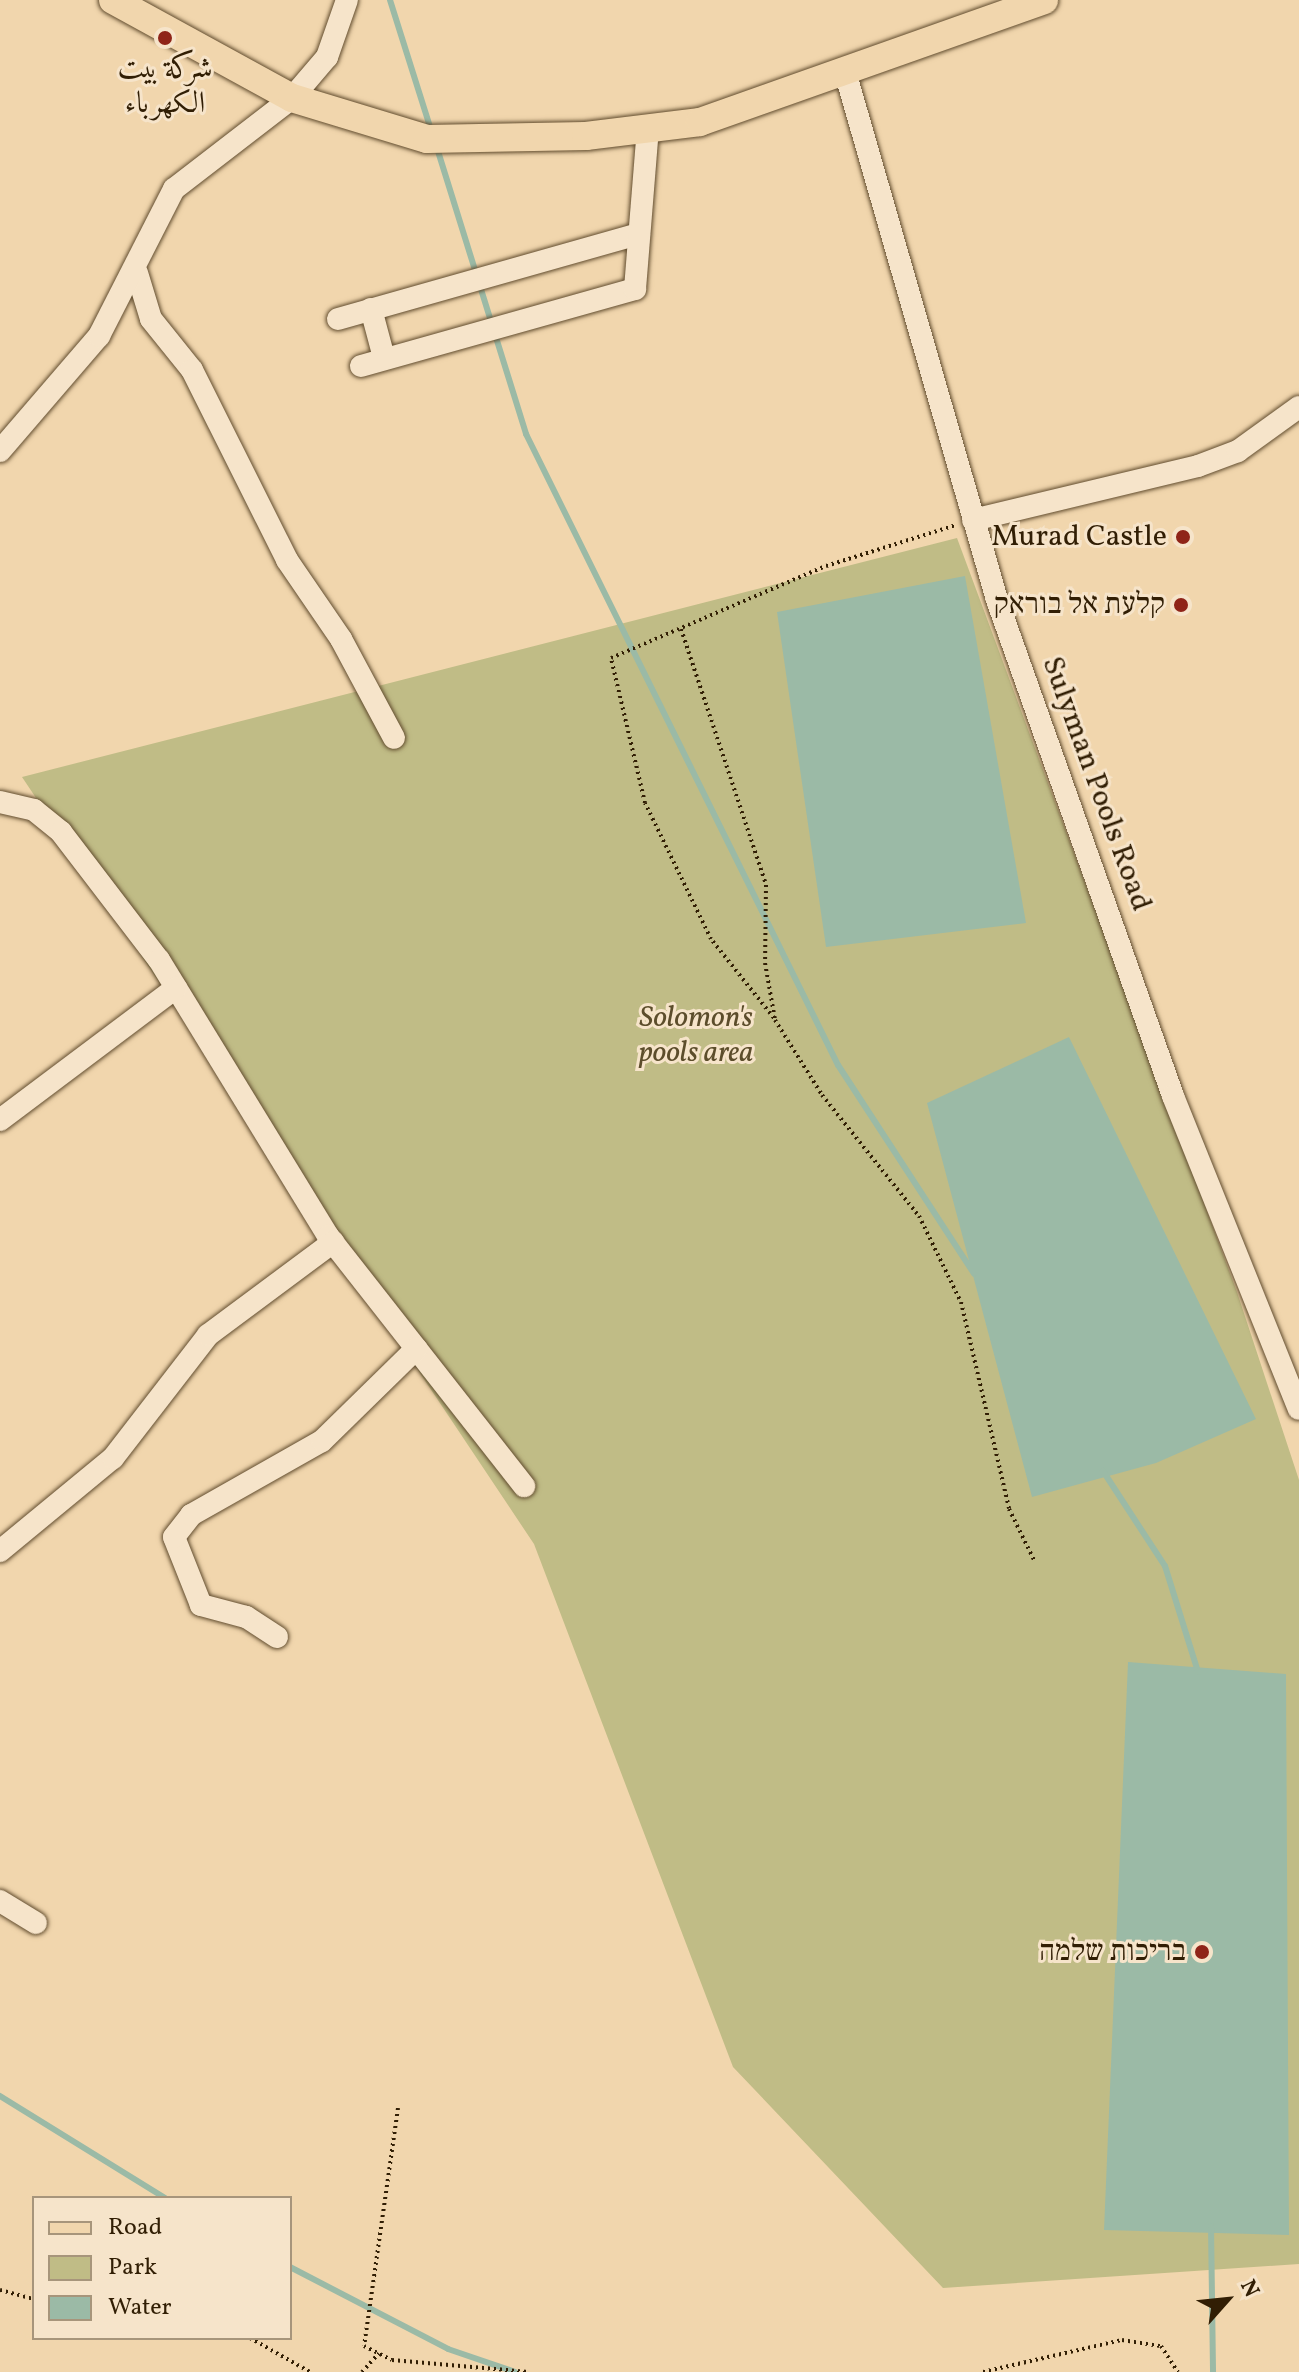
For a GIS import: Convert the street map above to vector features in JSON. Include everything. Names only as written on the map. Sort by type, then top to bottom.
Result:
[{"type":"main road","points":[[113,0],[292,98],[427,139],[648,128],[700,122],[846,75],[1033,2]]},
{"type":"street","points":[[0,451],[99,336],[137,273],[174,189],[292,98],[327,57],[347,0]]},
{"type":"street","name":"Sulyman Pools Road","points":[[846,75],[973,520],[1173,1096],[1299,1409]]},
{"type":"street","points":[[361,366],[635,289],[648,128]]},
{"type":"street","points":[[338,319],[639,234]]},
{"type":"street","points":[[137,273],[151,319],[192,370],[287,560],[341,639],[394,738]]},
{"type":"street","points":[[371,309],[384,358]]},
{"type":"street","points":[[973,520],[1198,466],[1238,451],[1299,407]]},
{"type":"street","points":[[0,802],[34,810],[61,832],[176,988],[333,1242],[524,1486]]},
{"type":"street","points":[[0,1120],[72,1059],[176,988]]},
{"type":"street","points":[[0,1551],[113,1458],[208,1335],[333,1242]]},
{"type":"street","points":[[277,1637],[246,1617],[201,1605],[174,1537],[191,1515],[322,1441],[416,1349]]},
{"type":"street","points":[[0,1901],[36,1923]]},
{"type":"path","points":[[973,520],[826,566],[611,658],[645,803],[711,939],[775,1020],[837,1116],[919,1216],[961,1302],[1009,1509],[1034,1560]]},
{"type":"path","points":[[681,629],[766,885],[765,963],[775,1020]]},
{"type":"path","points":[[398,2108],[364,2346],[379,2353],[528,2372]]},
{"type":"path","points":[[0,2290],[32,2298]]},
{"type":"path","points":[[254,2340],[310,2372]]},
{"type":"path","points":[[983,2372],[1122,2340],[1161,2346],[1178,2372]]},
{"type":"path","points":[[362,2372],[379,2353]]},
{"type":"green space","name":"Solomon's pools area","points":[[957,538],[1237,1292],[1299,1480],[1299,2264],[943,2288],[733,2067],[534,1544],[22,777]]},
{"type":"water","points":[[965,576],[1026,923],[826,947],[777,612]]},
{"type":"water","points":[[1069,1037],[1256,1419],[1156,1463],[1032,1497],[927,1103]]},
{"type":"water","name":"בריכות שלמה","points":[[1128,1662],[1286,1674],[1289,2235],[1104,2230]]},
{"type":"waterway","points":[[390,0],[431,130]]},
{"type":"waterway","points":[[437,148],[526,434],[838,1065],[974,1274]]},
{"type":"waterway","points":[[1103,1471],[1165,1566],[1198,1672]]},
{"type":"waterway","points":[[0,2096],[162,2196]]},
{"type":"waterway","points":[[1211,2226],[1213,2372]]},
{"type":"waterway","points":[[292,2268],[448,2349],[515,2372]]},
{"type":"place","name":"شركة بيت الكهرباء","points":[[165,38]]},
{"type":"place","name":"Murad Castle","points":[[1183,537]]},
{"type":"place","name":"קלעת אל בוראק","points":[[1181,605]]},
{"type":"place","name":"בריכות שלמה","points":[[1202,1952]]}]
